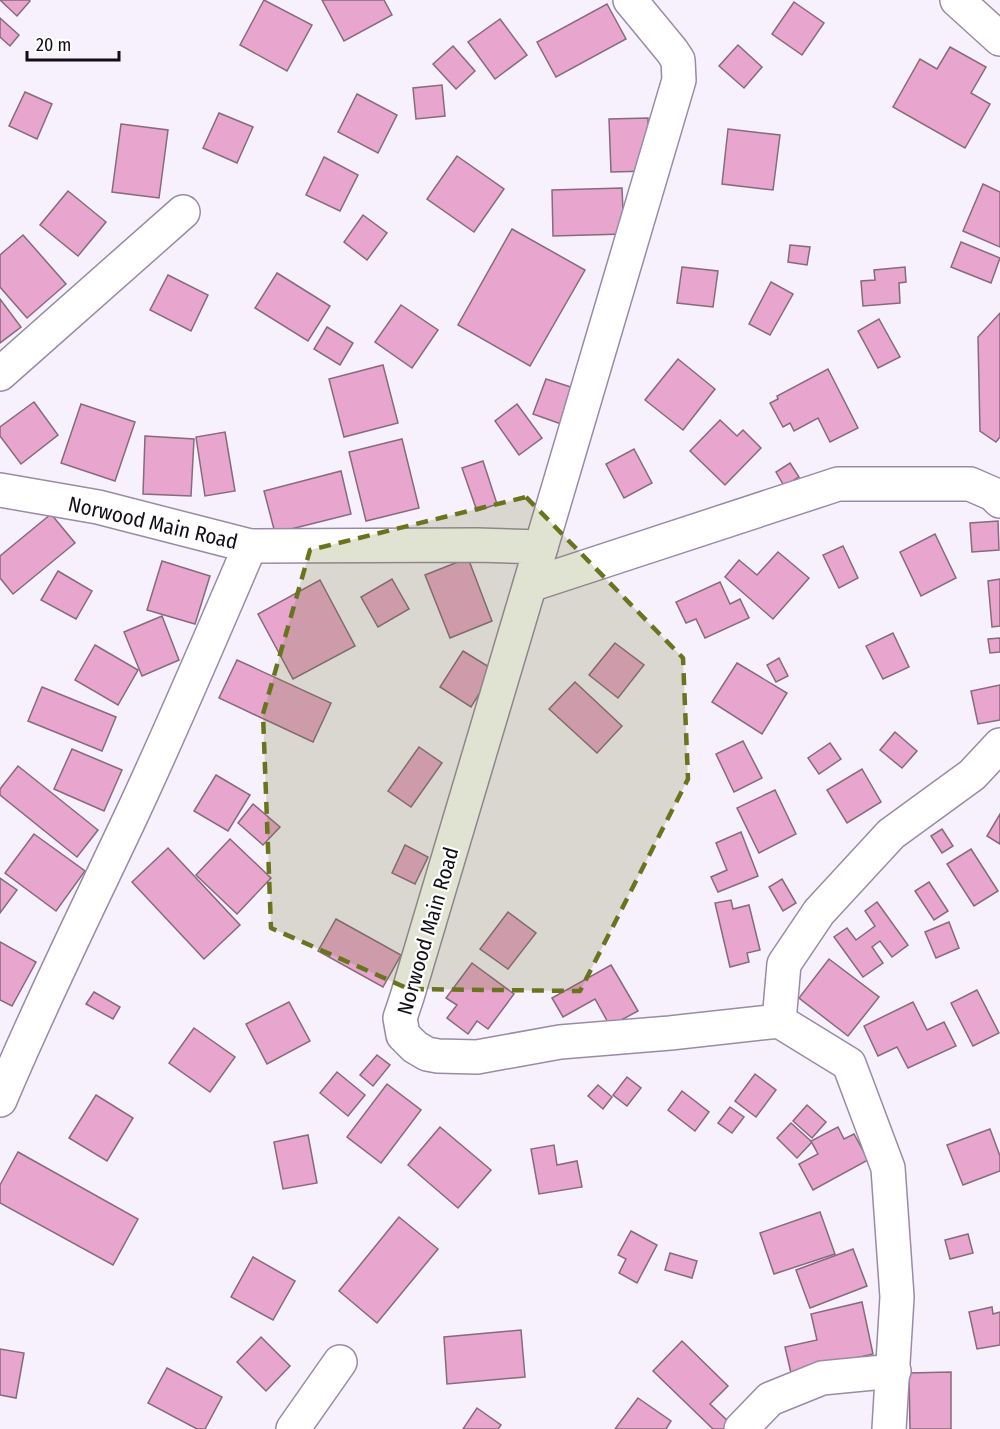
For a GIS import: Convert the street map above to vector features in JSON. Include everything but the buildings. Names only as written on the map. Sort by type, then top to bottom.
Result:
[{"type":"street","points":[[541,547],[679,80],[678,60],[630,0]]},
{"type":"street","points":[[957,0],[1000,39]]},
{"type":"street","points":[[0,374],[183,212]]},
{"type":"street","points":[[530,585],[838,484],[970,484],[993,494],[1000,501]]},
{"type":"street","name":"Norwood Main Road","points":[[0,490],[98,507],[250,546],[541,547],[400,1018],[403,1035],[415,1047],[427,1054],[477,1057],[560,1042],[779,1021]]},
{"type":"street","points":[[0,1100],[66,951],[134,811],[250,546]]},
{"type":"street","points":[[890,1429],[897,1297],[888,1168],[849,1064],[779,1021],[783,964],[819,912],[891,834],[972,775],[1000,745]]},
{"type":"street","points":[[293,1429],[340,1362]]},
{"type":"street","points":[[741,1429],[770,1399],[822,1378],[894,1371]]},
{"type":"highlighted area","points":[[526,497],[683,658],[688,779],[580,991],[409,989],[271,928],[263,714],[310,550]]}]
